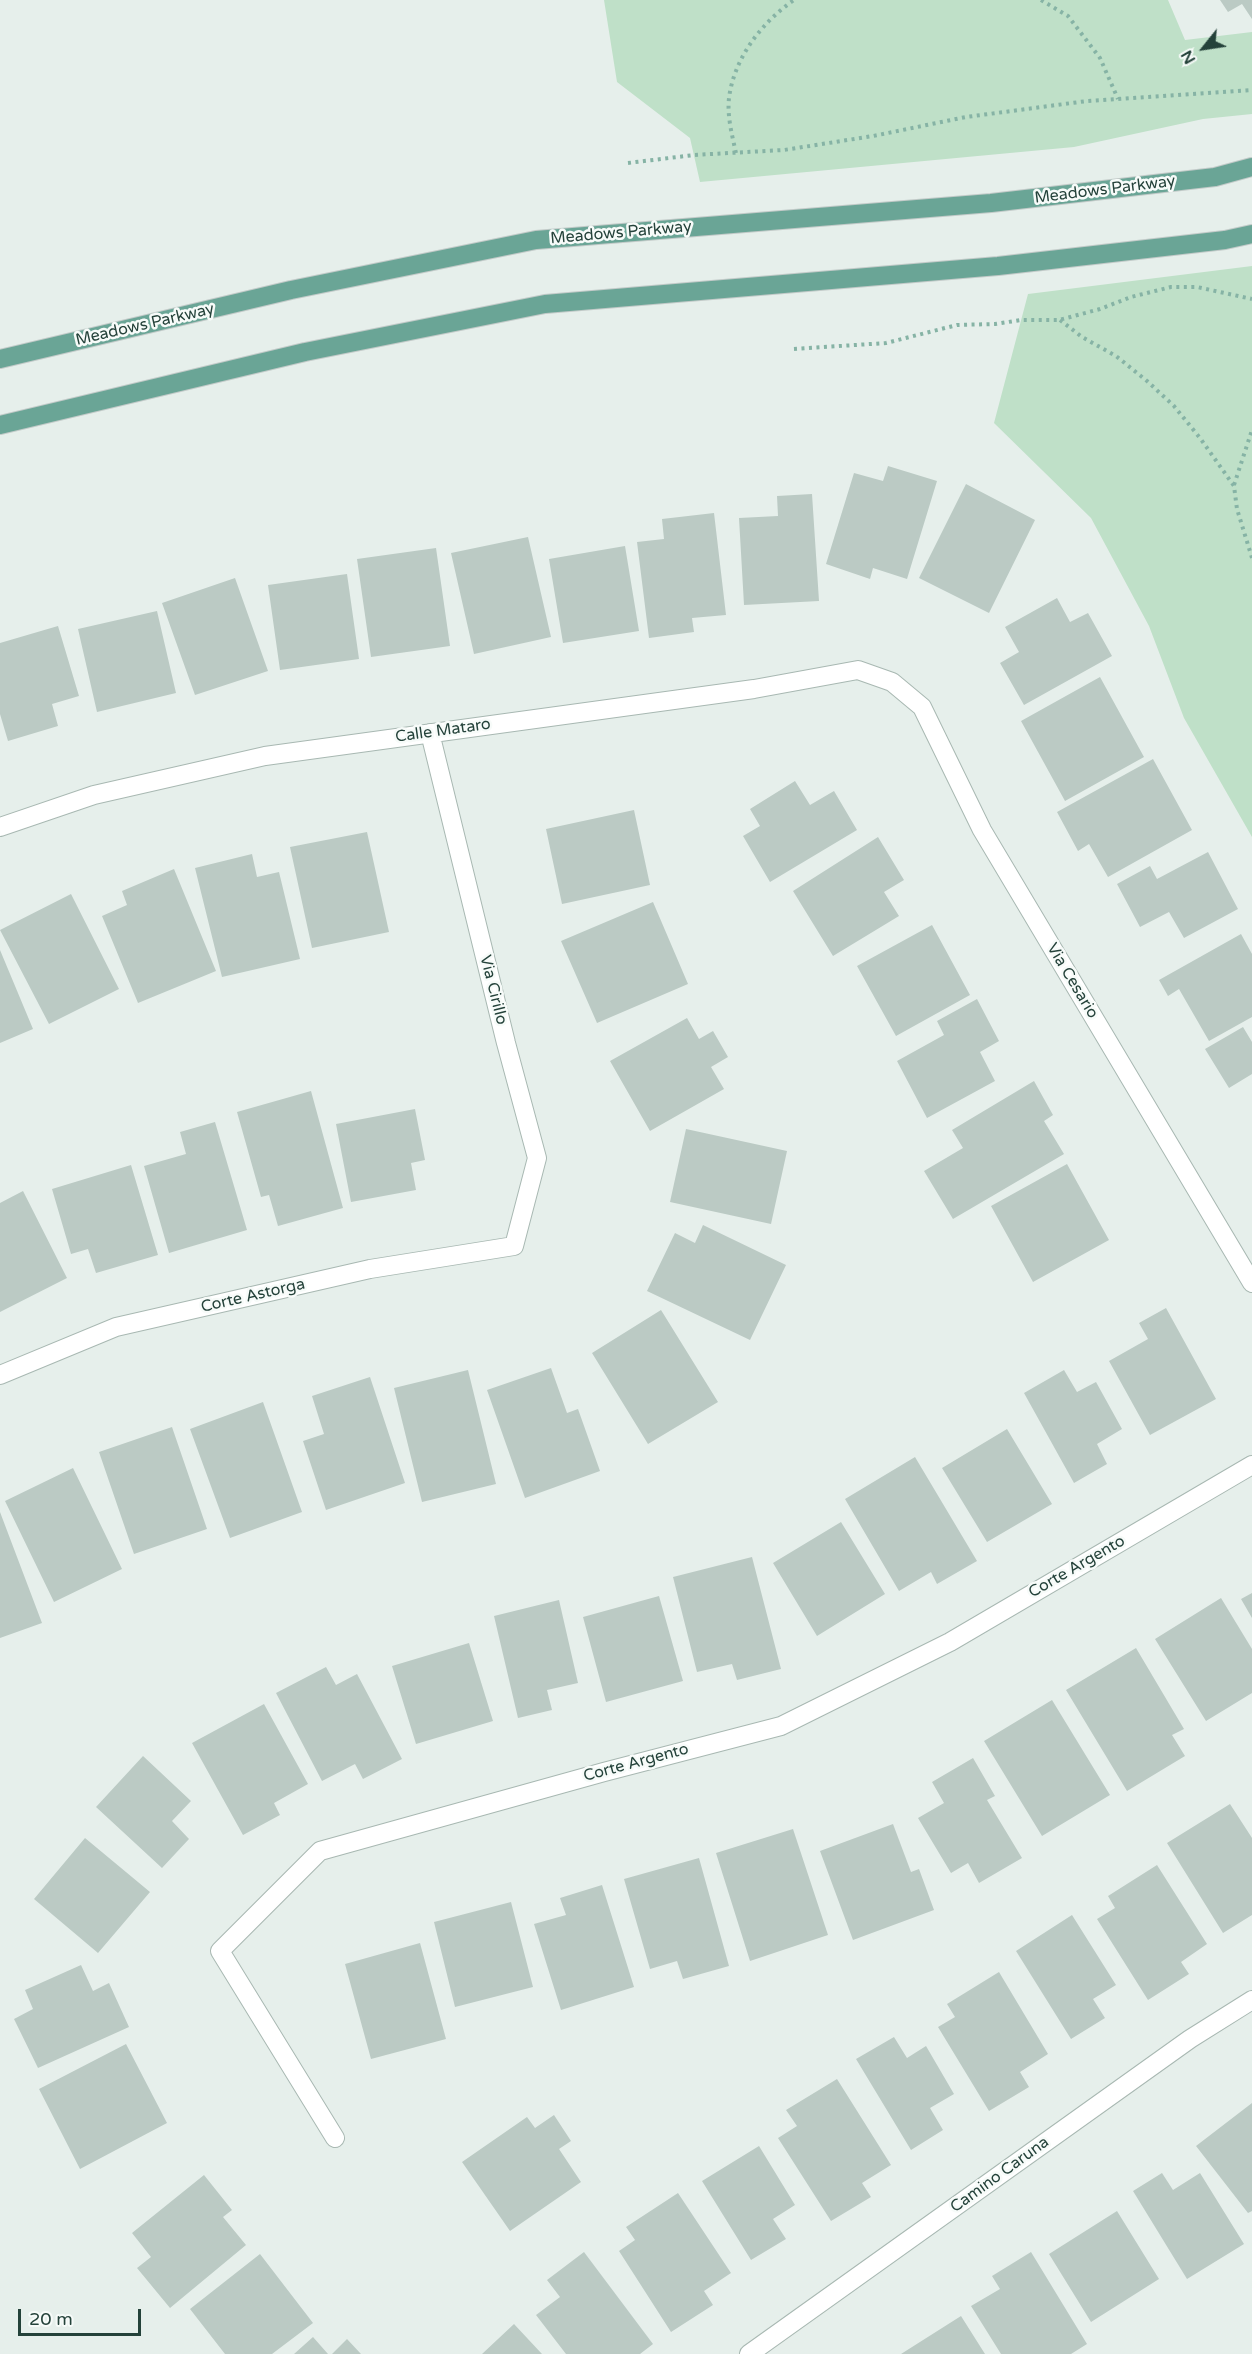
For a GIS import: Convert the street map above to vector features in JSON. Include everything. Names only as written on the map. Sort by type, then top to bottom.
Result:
[{"type":"main road","name":"Meadows Parkway","points":[[0,359],[291,290],[536,240],[991,203],[1215,177],[1252,167]]},
{"type":"main road","points":[[0,425],[304,352],[545,304],[998,266],[1225,240],[1252,234]]},
{"type":"street","name":"Calle Mataro","points":[[0,827],[94,795],[265,756],[754,689],[858,670],[892,682]]},
{"type":"street","name":"Via Cesario","points":[[892,682],[922,707],[982,830],[1252,1284]]},
{"type":"street","name":"Via Cirillo","points":[[430,732],[506,1043],[537,1158],[514,1246]]},
{"type":"street","name":"Corte Astorga","points":[[0,1375],[116,1328],[370,1269],[514,1246]]},
{"type":"street","name":"Corte Argento","points":[[335,2138],[220,1951],[320,1851],[604,1772],[781,1726],[950,1642],[1252,1465]]},
{"type":"street","name":"Camino Caruna","points":[[749,2354],[1180,2046],[1252,2000]]},
{"type":"path","points":[[736,153],[729,121],[729,98],[737,65],[763,27],[794,0]]},
{"type":"path","points":[[1041,0],[1068,16],[1100,58],[1118,99]]},
{"type":"path","points":[[628,163],[694,155],[784,150],[873,136],[966,117],[1118,99],[1252,90]]},
{"type":"path","points":[[794,349],[886,343],[957,325],[995,324],[1021,320],[1059,320],[1171,287],[1197,287],[1252,299]]},
{"type":"path","points":[[1059,320],[1082,337],[1116,356],[1174,406],[1234,486],[1240,518],[1252,558]]},
{"type":"path","points":[[1234,486],[1252,430]]},
{"type":"green space","points":[[604,0],[1168,0],[1185,40],[1252,32],[1252,114],[1203,119],[1074,147],[700,182],[690,138],[617,82]]},
{"type":"green space","points":[[1252,266],[1252,837],[1184,718],[1149,626],[1091,518],[994,423],[1028,294]]},
{"type":"building","points":[[1220,0],[1252,0],[1252,19],[1242,4],[1228,12]]},
{"type":"building","points":[[888,466],[937,481],[907,579],[873,568],[870,579],[826,564],[854,473],[883,481]]},
{"type":"building","points":[[966,484],[1035,520],[989,613],[919,578]]},
{"type":"building","points":[[812,494],[819,601],[744,605],[739,518],[778,516],[777,496]]},
{"type":"building","points":[[714,513],[726,615],[692,618],[694,632],[649,638],[637,542],[664,539],[662,519]]},
{"type":"building","points":[[528,537],[551,637],[474,654],[451,553]]},
{"type":"building","points":[[625,546],[639,631],[563,643],[549,559]]},
{"type":"building","points":[[436,548],[450,646],[371,657],[357,559]]},
{"type":"building","points":[[347,574],[359,659],[280,670],[268,585]]},
{"type":"building","points":[[235,578],[268,671],[195,695],[162,603]]},
{"type":"building","points":[[1057,598],[1070,622],[1088,613],[1112,656],[1024,705],[1000,663],[1019,652],[1005,627]]},
{"type":"building","points":[[157,611],[176,693],[97,712],[78,629]]},
{"type":"building","points":[[58,626],[79,696],[52,704],[58,726],[8,741],[0,714],[0,643]]},
{"type":"building","points":[[1100,677],[1144,757],[1065,801],[1021,721]]},
{"type":"building","points":[[1153,759],[1192,830],[1108,877],[1089,844],[1078,851],[1057,812]]},
{"type":"building","points":[[795,781],[810,805],[834,791],[857,830],[770,882],[743,836],[760,826],[750,809]]},
{"type":"building","points":[[634,810],[650,885],[562,904],[546,829]]},
{"type":"building","points":[[367,832],[389,932],[312,948],[290,847]]},
{"type":"building","points":[[878,837],[904,880],[884,892],[899,916],[833,956],[793,891]]},
{"type":"building","points":[[1208,852],[1238,909],[1184,938],[1169,912],[1140,927],[1117,884],[1150,866],[1157,879]]},
{"type":"building","points":[[252,854],[257,877],[279,872],[300,959],[222,977],[195,868]]},
{"type":"building","points":[[174,869],[216,971],[138,1003],[102,916],[127,905],[122,891]]},
{"type":"building","points":[[71,894],[119,989],[49,1024],[0,930]]},
{"type":"building","points":[[653,902],[688,984],[597,1023],[561,941]]},
{"type":"building","points":[[932,925],[970,995],[896,1036],[857,966]]},
{"type":"building","points":[[1241,934],[1252,954],[1252,1017],[1209,1041],[1179,989],[1168,996],[1159,980]]},
{"type":"building","points":[[0,950],[33,1029],[0,1043]]},
{"type":"building","points":[[977,999],[999,1041],[980,1052],[995,1081],[927,1118],[897,1061],[944,1035],[937,1021]]},
{"type":"building","points":[[687,1018],[699,1039],[713,1031],[728,1057],[711,1067],[724,1089],[650,1131],[610,1061]]},
{"type":"building","points":[[1243,1027],[1252,1042],[1252,1074],[1229,1088],[1205,1049]]},
{"type":"building","points":[[1034,1081],[1053,1115],[1044,1121],[1064,1154],[953,1219],[924,1171],[963,1148],[952,1130]]},
{"type":"building","points":[[311,1091],[343,1208],[278,1226],[269,1195],[261,1197],[237,1112]]},
{"type":"building","points":[[415,1109],[425,1160],[411,1163],[416,1190],[351,1202],[336,1124]]},
{"type":"building","points":[[215,1122],[247,1230],[169,1253],[144,1166],[186,1154],[180,1132]]},
{"type":"building","points":[[686,1129],[787,1151],[771,1224],[670,1202]]},
{"type":"building","points":[[1067,1164],[1109,1240],[1033,1282],[991,1206]]},
{"type":"building","points":[[131,1165],[158,1255],[96,1273],[88,1249],[71,1254],[52,1189]]},
{"type":"building","points":[[23,1191],[67,1278],[0,1312],[0,1203]]},
{"type":"building","points":[[703,1225],[786,1265],[750,1340],[647,1291],[675,1233],[695,1243]]},
{"type":"building","points":[[1166,1308],[1216,1399],[1150,1435],[1109,1361],[1148,1339],[1139,1323]]},
{"type":"building","points":[[661,1310],[718,1402],[648,1444],[592,1353]]},
{"type":"building","points":[[551,1368],[567,1413],[578,1409],[600,1471],[525,1498],[487,1390]]},
{"type":"building","points":[[468,1370],[496,1484],[422,1502],[394,1388]]},
{"type":"building","points":[[1064,1370],[1077,1392],[1096,1382],[1122,1429],[1097,1444],[1107,1464],[1074,1483],[1024,1393]]},
{"type":"building","points":[[370,1377],[405,1483],[326,1510],[303,1441],[324,1434],[312,1396]]},
{"type":"building","points":[[263,1402],[302,1512],[230,1538],[190,1429]]},
{"type":"building","points":[[172,1427],[207,1529],[134,1554],[99,1452]]},
{"type":"building","points":[[1007,1429],[1052,1504],[987,1542],[942,1468]]},
{"type":"building","points":[[915,1457],[977,1561],[937,1584],[931,1572],[899,1591],[845,1499]]},
{"type":"building","points":[[73,1468],[122,1569],[54,1602],[5,1501]]},
{"type":"building","points":[[0,1512],[42,1623],[0,1638]]},
{"type":"building","points":[[841,1522],[885,1594],[817,1636],[773,1563]]},
{"type":"building","points":[[752,1557],[781,1669],[737,1680],[732,1664],[697,1672],[673,1577]]},
{"type":"building","points":[[1252,1593],[1252,1618],[1241,1599]]},
{"type":"building","points":[[659,1596],[683,1681],[606,1702],[583,1617]]},
{"type":"building","points":[[1221,1598],[1252,1649],[1252,1693],[1206,1721],[1155,1639]]},
{"type":"building","points":[[559,1600],[578,1683],[547,1690],[552,1710],[518,1718],[494,1616]]},
{"type":"building","points":[[469,1643],[493,1721],[416,1744],[392,1666]]},
{"type":"building","points":[[1136,1648],[1184,1729],[1172,1735],[1185,1756],[1127,1791],[1066,1690]]},
{"type":"building","points":[[326,1667],[336,1685],[357,1674],[402,1759],[363,1779],[355,1764],[322,1781],[276,1693]]},
{"type":"building","points":[[1052,1700],[1110,1795],[1042,1836],[984,1741]]},
{"type":"building","points":[[264,1704],[308,1784],[274,1803],[280,1815],[243,1835],[192,1743]]},
{"type":"building","points":[[143,1756],[191,1801],[172,1821],[189,1839],[162,1868],[96,1807]]},
{"type":"building","points":[[973,1758],[995,1796],[987,1800],[1022,1858],[979,1883],[968,1863],[951,1873],[918,1818],[944,1803],[932,1782]]},
{"type":"building","points":[[1230,1804],[1252,1838],[1252,1915],[1223,1933],[1167,1843]]},
{"type":"building","points":[[893,1824],[911,1872],[919,1869],[934,1910],[853,1940],[820,1851]]},
{"type":"building","points":[[793,1829],[828,1935],[750,1961],[716,1853]]},
{"type":"building","points":[[85,1838],[150,1892],[98,1953],[34,1899]]},
{"type":"building","points":[[699,1858],[729,1966],[683,1979],[677,1961],[650,1969],[624,1879]]},
{"type":"building","points":[[1157,1865],[1207,1944],[1181,1962],[1189,1974],[1148,2000],[1097,1919],[1115,1908],[1108,1896]]},
{"type":"building","points":[[602,1885],[634,1987],[561,2010],[534,1924],[566,1915],[560,1898]]},
{"type":"building","points":[[511,1902],[533,1987],[455,2007],[434,1922]]},
{"type":"building","points":[[1072,1915],[1116,1985],[1093,1999],[1105,2018],[1071,2039],[1016,1951]]},
{"type":"building","points":[[420,1943],[446,2039],[371,2059],[345,1964]]},
{"type":"building","points":[[81,1965],[93,1991],[109,1983],[129,2027],[38,2068],[14,2019],[33,2009],[25,1990]]},
{"type":"building","points":[[999,1972],[1048,2054],[1020,2072],[1029,2087],[989,2111],[938,2027],[955,2017],[947,2004]]},
{"type":"building","points":[[894,2037],[907,2058],[926,2046],[954,2094],[930,2108],[943,2130],[911,2150],[856,2059]]},
{"type":"building","points":[[126,2044],[167,2123],[80,2169],[39,2089]]},
{"type":"building","points":[[837,2079],[891,2165],[862,2183],[871,2197],[831,2221],[778,2138],[797,2126],[786,2110]]},
{"type":"building","points":[[1252,2103],[1252,2211],[1248,2213],[1196,2146]]},
{"type":"building","points":[[554,2115],[571,2141],[559,2149],[581,2182],[510,2231],[462,2162],[527,2117],[535,2128]]},
{"type":"building","points":[[759,2146],[795,2205],[773,2219],[786,2239],[751,2260],[702,2181]]},
{"type":"building","points":[[1162,2173],[1173,2190],[1200,2173],[1244,2244],[1187,2279],[1133,2191]]},
{"type":"building","points":[[204,2175],[232,2210],[223,2217],[246,2245],[170,2308],[137,2268],[151,2257],[132,2233]]},
{"type":"building","points":[[678,2193],[731,2273],[704,2291],[713,2305],[671,2332],[619,2251],[635,2240],[626,2227]]},
{"type":"building","points":[[1117,2211],[1159,2279],[1091,2322],[1049,2254]]},
{"type":"building","points":[[584,2252],[653,2344],[640,2354],[566,2354],[536,2315],[560,2297],[547,2280]]},
{"type":"building","points":[[1031,2252],[1087,2344],[1071,2354],[1001,2354],[971,2306],[1000,2289],[992,2276]]},
{"type":"building","points":[[260,2254],[313,2323],[272,2354],[225,2354],[190,2309]]},
{"type":"building","points":[[961,2316],[985,2354],[901,2354]]},
{"type":"building","points":[[514,2324],[542,2354],[482,2354]]},
{"type":"building","points":[[313,2337],[328,2354],[294,2354]]},
{"type":"building","points":[[347,2339],[361,2354],[332,2354]]}]
